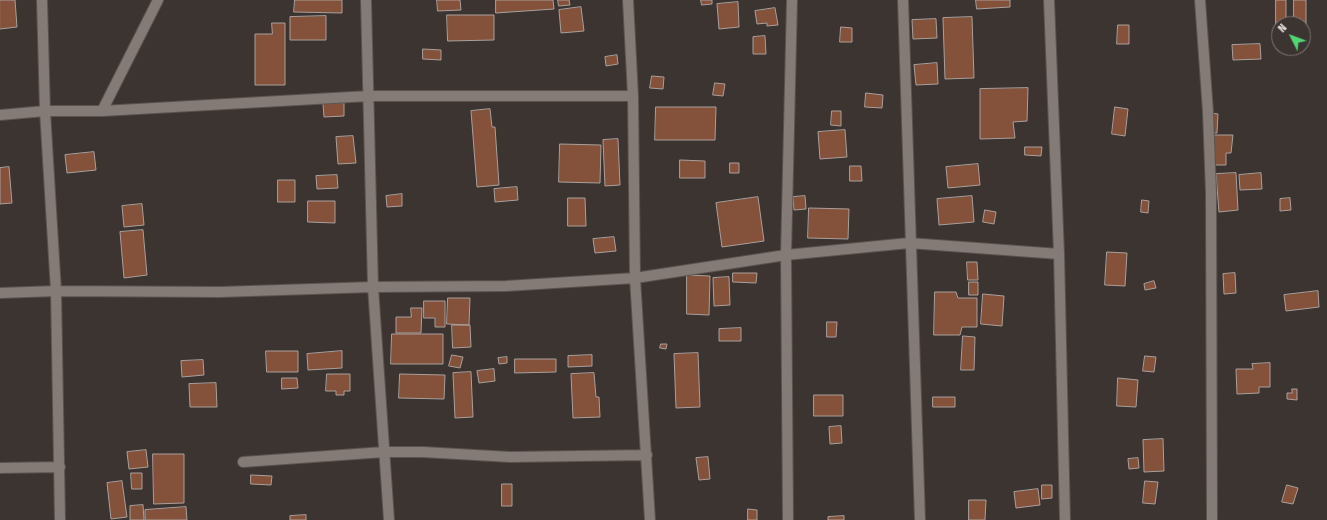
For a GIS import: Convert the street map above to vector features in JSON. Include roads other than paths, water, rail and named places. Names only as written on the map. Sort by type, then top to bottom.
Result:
[{"type":"street","points":[[42,0],[45,111],[56,290],[60,520]]},
{"type":"street","points":[[102,111],[158,0]]},
{"type":"street","points":[[366,0],[373,287],[389,520]]},
{"type":"street","points":[[628,0],[633,96],[635,278],[650,520]]},
{"type":"street","points":[[788,520],[786,255],[792,0]]},
{"type":"street","points":[[903,0],[920,520]]},
{"type":"street","points":[[1049,0],[1059,254],[1065,520]]},
{"type":"street","points":[[1200,0],[1208,112],[1211,193],[1212,520]]},
{"type":"street","points":[[0,115],[45,111],[102,111],[369,96],[633,96]]},
{"type":"street","points":[[0,293],[56,290],[220,292],[373,287],[506,286],[635,278],[786,255],[910,243],[1059,254]]},
{"type":"street","points":[[243,462],[384,452],[424,452],[510,457],[647,455]]},
{"type":"street","points":[[0,468],[60,467]]}]
